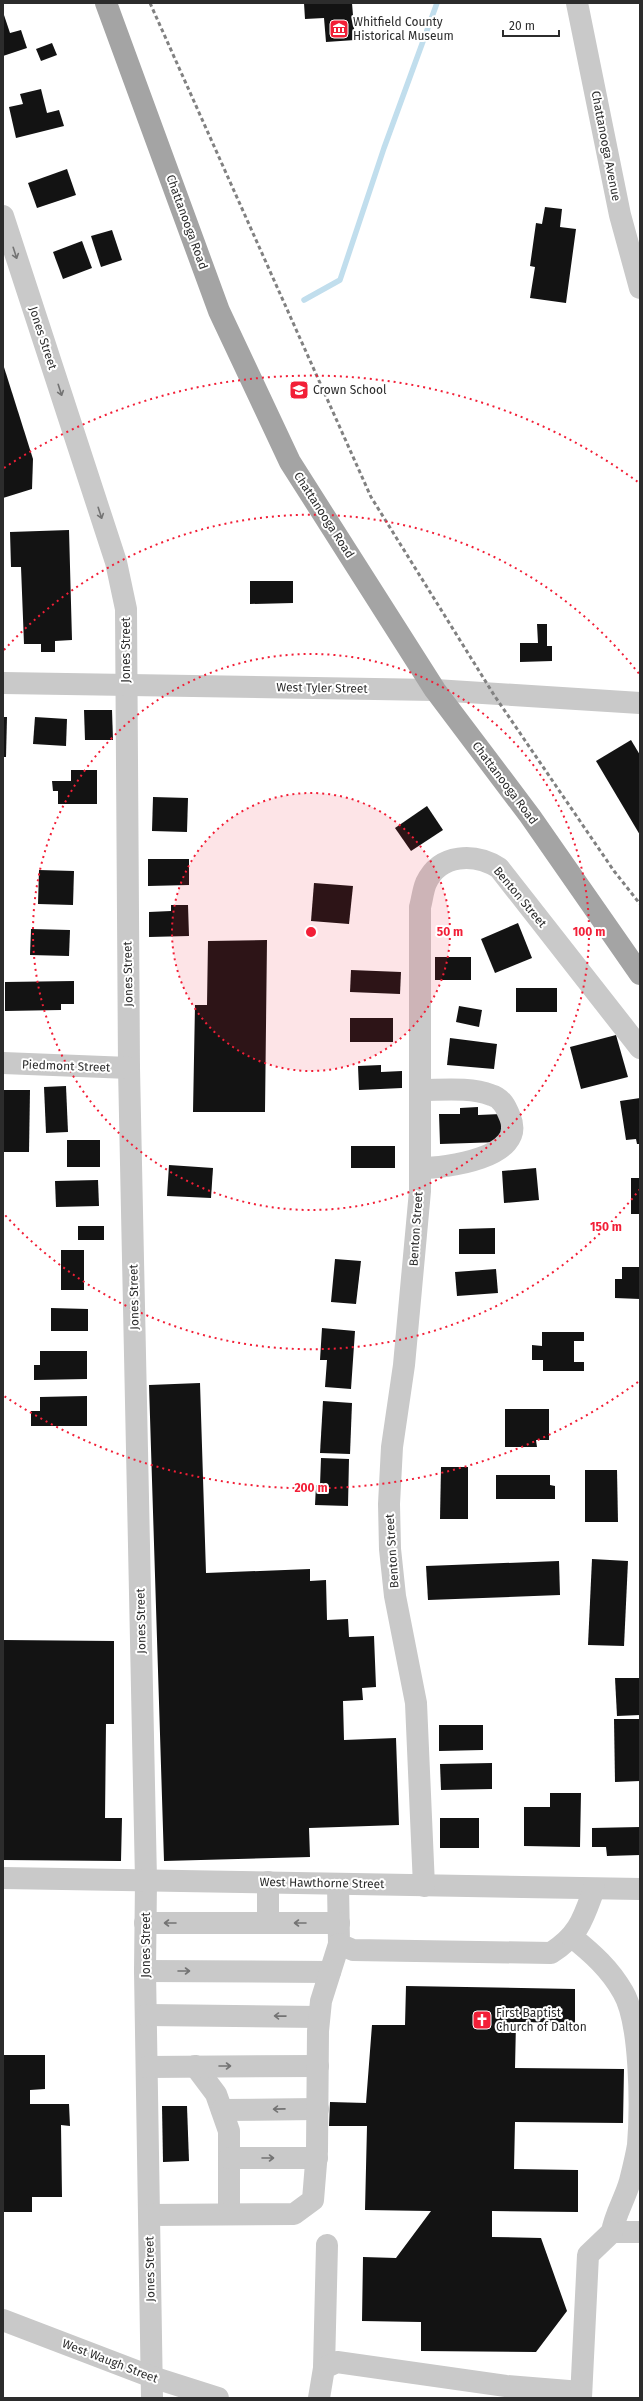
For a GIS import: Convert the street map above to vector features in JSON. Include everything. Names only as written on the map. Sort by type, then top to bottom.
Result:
[{"type":"main road","name":"Chattanooga Road","points":[[106,3],[219,311],[290,462],[435,690],[530,816],[640,974]]},
{"type":"street","name":"Chattanooga Avenue","points":[[577,3],[620,215],[635,256],[640,288]]},
{"type":"street","name":"Jones Street","points":[[3,216],[116,562],[126,609],[128,1068],[146,1880],[145,1971],[147,2015],[152,2388]]},
{"type":"street","name":"West Tyler Street","points":[[3,683],[435,690],[640,703]]},
{"type":"street","name":"Benton Street","points":[[424,1886],[416,1703],[395,1596],[390,1549],[389,1504],[392,1447],[404,1365],[416,1239],[420,1168],[420,907],[426,884],[432,875],[448,862],[460,858],[480,858],[499,868],[640,1048]]},
{"type":"street","name":"Piedmont Street","points":[[3,1063],[128,1068]]},
{"type":"street","points":[[420,1168],[434,1168],[478,1160],[500,1150],[510,1136],[512,1121],[505,1104],[492,1095],[471,1091],[421,1090]]},
{"type":"street","name":"West Hawthorne Street","points":[[3,1878],[640,1889]]},
{"type":"street","points":[[268,1882],[268,1923]]},
{"type":"street","points":[[149,2215],[229,2213],[294,2214],[313,2200],[317,2158],[319,2017],[321,2001],[339,1934],[338,1884]]},
{"type":"street","points":[[145,1923],[268,1923],[339,1934],[353,1950],[551,1953],[568,1942],[572,1937],[582,1922],[594,1889]]},
{"type":"street","points":[[324,2368],[337,2362],[581,2395],[588,2255],[612,2232],[614,2220],[629,2183],[638,2145],[639,2069],[635,2030],[624,1993],[602,1962],[572,1937]]},
{"type":"street","points":[[145,1971],[330,1972]]},
{"type":"street","points":[[147,2015],[319,2017]]},
{"type":"street","points":[[195,2066],[216,2094],[229,2131],[229,2213]]},
{"type":"street","points":[[147,2067],[318,2066]]},
{"type":"street","points":[[222,2110],[318,2109]]},
{"type":"street","points":[[229,2158],[317,2158]]},
{"type":"street","points":[[612,2232],[640,2232]]},
{"type":"street","points":[[319,2398],[324,2368],[327,2245]]},
{"type":"street","name":"West Waugh Street","points":[[3,2320],[152,2388],[218,2398]]},
{"type":"building","name":"Whitfield County Historical Museum","points":[[304,3],[352,3],[355,40],[326,42],[324,18],[305,19]]},
{"type":"building","points":[[3,12],[10,33],[21,30],[27,48],[3,56]]},
{"type":"building","points":[[52,43],[57,55],[41,61],[36,49]]},
{"type":"building","points":[[41,89],[47,113],[59,110],[64,126],[16,138],[9,107],[23,104],[20,94]]},
{"type":"building","points":[[67,169],[76,195],[37,208],[28,183]]},
{"type":"building","points":[[545,207],[562,209],[560,227],[576,229],[566,303],[530,298],[535,267],[530,266],[536,223],[542,224]]},
{"type":"building","points":[[112,230],[122,260],[101,267],[91,236]]},
{"type":"building","points":[[82,241],[92,268],[63,279],[53,252]]},
{"type":"building","points":[[3,364],[33,459],[32,489],[3,498]]},
{"type":"building","points":[[69,530],[72,640],[55,641],[55,652],[41,652],[41,644],[24,644],[21,567],[11,567],[10,532]]},
{"type":"building","points":[[250,581],[293,581],[293,603],[250,604]]},
{"type":"building","points":[[537,624],[547,624],[547,646],[552,646],[552,661],[520,662],[520,643],[538,643]]},
{"type":"building","points":[[84,710],[112,710],[113,740],[85,740]]},
{"type":"building","points":[[3,717],[7,717],[6,757],[3,757]]},
{"type":"building","points":[[35,717],[67,719],[66,746],[33,744]]},
{"type":"building","points":[[631,740],[640,755],[640,835],[596,761]]},
{"type":"building","points":[[71,770],[97,770],[97,804],[58,804],[58,791],[53,791],[52,781],[71,781]]},
{"type":"building","points":[[153,797],[188,798],[187,832],[152,831]]},
{"type":"building","points":[[427,806],[443,830],[411,851],[395,828]]},
{"type":"building","points":[[148,859],[189,859],[189,885],[148,886]]},
{"type":"building","points":[[39,870],[74,871],[73,905],[38,904]]},
{"type":"building","points":[[314,883],[353,886],[349,924],[311,921]]},
{"type":"building","points":[[171,905],[188,905],[189,936],[149,937],[149,912],[171,911]]},
{"type":"building","points":[[518,923],[532,958],[495,973],[481,939]]},
{"type":"building","points":[[31,929],[70,930],[69,956],[30,955]]},
{"type":"building","points":[[267,940],[265,1112],[193,1112],[195,1005],[207,1005],[208,941]]},
{"type":"building","points":[[435,957],[471,957],[471,980],[435,980]]},
{"type":"building","points":[[351,970],[401,972],[400,994],[350,992]]},
{"type":"building","points":[[74,981],[74,1004],[61,1004],[61,1010],[5,1011],[5,982]]},
{"type":"building","points":[[516,988],[557,988],[557,1012],[516,1012]]},
{"type":"building","points":[[459,1006],[482,1010],[479,1027],[456,1022]]},
{"type":"building","points":[[350,1018],[393,1018],[393,1042],[350,1042]]},
{"type":"building","points":[[616,1035],[628,1077],[581,1089],[570,1047]]},
{"type":"building","points":[[450,1038],[497,1044],[494,1069],[447,1065]]},
{"type":"building","points":[[381,1065],[381,1072],[402,1071],[402,1088],[359,1090],[358,1066]]},
{"type":"building","points":[[66,1086],[68,1132],[46,1133],[44,1087]]},
{"type":"building","points":[[3,1090],[30,1090],[29,1152],[3,1152]]},
{"type":"building","points":[[640,1098],[640,1144],[637,1144],[636,1139],[626,1140],[620,1101]]},
{"type":"building","points":[[478,1107],[478,1115],[501,1114],[501,1142],[440,1144],[439,1114],[460,1114],[460,1108]]},
{"type":"building","points":[[67,1140],[100,1140],[100,1167],[67,1167]]},
{"type":"building","points":[[351,1146],[395,1146],[395,1168],[351,1168]]},
{"type":"building","points":[[169,1165],[213,1168],[211,1198],[167,1196]]},
{"type":"building","points":[[536,1168],[539,1200],[504,1203],[502,1171]]},
{"type":"building","points":[[631,1178],[640,1178],[640,1214],[631,1214]]},
{"type":"building","points":[[98,1180],[99,1206],[56,1207],[55,1181]]},
{"type":"building","points":[[78,1226],[104,1226],[104,1240],[78,1240]]},
{"type":"building","points":[[495,1228],[495,1254],[459,1254],[459,1229]]},
{"type":"building","points":[[61,1250],[84,1250],[84,1290],[61,1290]]},
{"type":"building","points":[[335,1259],[361,1261],[356,1304],[331,1302]]},
{"type":"building","points":[[622,1267],[640,1267],[640,1299],[615,1298],[615,1279],[622,1279]]},
{"type":"building","points":[[496,1269],[498,1293],[457,1296],[455,1272]]},
{"type":"building","points":[[51,1308],[88,1309],[88,1331],[51,1331]]},
{"type":"building","points":[[322,1328],[355,1331],[351,1389],[325,1387],[327,1360],[320,1360]]},
{"type":"building","points":[[542,1332],[584,1332],[584,1341],[574,1341],[574,1362],[584,1362],[584,1371],[543,1371],[543,1360],[532,1360],[532,1345],[542,1346]]},
{"type":"building","points":[[40,1351],[87,1351],[87,1379],[34,1380],[34,1365],[40,1365]]},
{"type":"building","points":[[200,1383],[206,1573],[310,1569],[310,1581],[326,1580],[327,1620],[348,1619],[349,1637],[374,1636],[376,1687],[362,1688],[363,1700],[343,1701],[344,1740],[396,1738],[399,1825],[309,1828],[310,1857],[164,1861],[149,1385]]},
{"type":"building","points":[[87,1396],[87,1426],[31,1426],[31,1411],[40,1411],[40,1397]]},
{"type":"building","points":[[323,1401],[352,1403],[350,1454],[320,1453]]},
{"type":"building","points":[[505,1409],[549,1409],[549,1440],[536,1440],[537,1447],[505,1447]]},
{"type":"building","points":[[321,1458],[349,1459],[348,1506],[315,1505],[316,1485],[320,1485]]},
{"type":"building","points":[[441,1467],[468,1467],[468,1519],[440,1519]]},
{"type":"building","points":[[585,1470],[617,1470],[618,1522],[585,1522]]},
{"type":"building","points":[[496,1475],[550,1475],[550,1485],[555,1486],[555,1499],[496,1499]]},
{"type":"building","points":[[592,1559],[628,1561],[624,1646],[588,1645]]},
{"type":"building","points":[[559,1561],[560,1595],[428,1600],[426,1566]]},
{"type":"building","points":[[3,1640],[114,1641],[114,1724],[106,1724],[105,1818],[122,1818],[121,1861],[3,1860]]},
{"type":"building","points":[[615,1678],[640,1678],[640,1715],[617,1716]]},
{"type":"building","points":[[614,1719],[640,1719],[640,1781],[615,1782]]},
{"type":"building","points":[[439,1725],[483,1725],[483,1750],[439,1751]]},
{"type":"building","points":[[492,1763],[492,1789],[441,1790],[440,1764]]},
{"type":"building","points":[[550,1793],[581,1793],[580,1847],[524,1846],[524,1807],[550,1807]]},
{"type":"building","points":[[440,1818],[479,1818],[479,1848],[440,1848]]},
{"type":"building","points":[[640,1827],[640,1855],[607,1856],[606,1847],[592,1847],[592,1828]]},
{"type":"building","points":[[406,1986],[575,1989],[575,2023],[516,2022],[515,2068],[624,2069],[623,2123],[515,2122],[514,2169],[578,2170],[578,2212],[492,2211],[492,2237],[541,2238],[567,2311],[536,2352],[421,2351],[421,2322],[362,2321],[363,2257],[396,2258],[431,2211],[365,2210],[367,2126],[329,2126],[330,2102],[366,2103],[372,2025],[405,2025]]},
{"type":"building","points":[[3,2055],[45,2055],[45,2089],[30,2090],[30,2104],[69,2104],[70,2126],[61,2125],[62,2197],[32,2197],[32,2212],[3,2212]]},
{"type":"building","points":[[162,2106],[187,2106],[189,2161],[163,2162]]},
{"type":"waterway","points":[[304,300],[340,280],[384,148],[437,3]]},
{"type":"railway","points":[[150,3],[371,497],[494,695],[614,871],[640,904]]},
{"type":"place","name":"Whitfield County Historical Museum","points":[[339,29]]},
{"type":"place","name":"Crown School","points":[[299,390]]},
{"type":"place","name":"First Baptist Church of Dalton","points":[[482,2020]]}]
